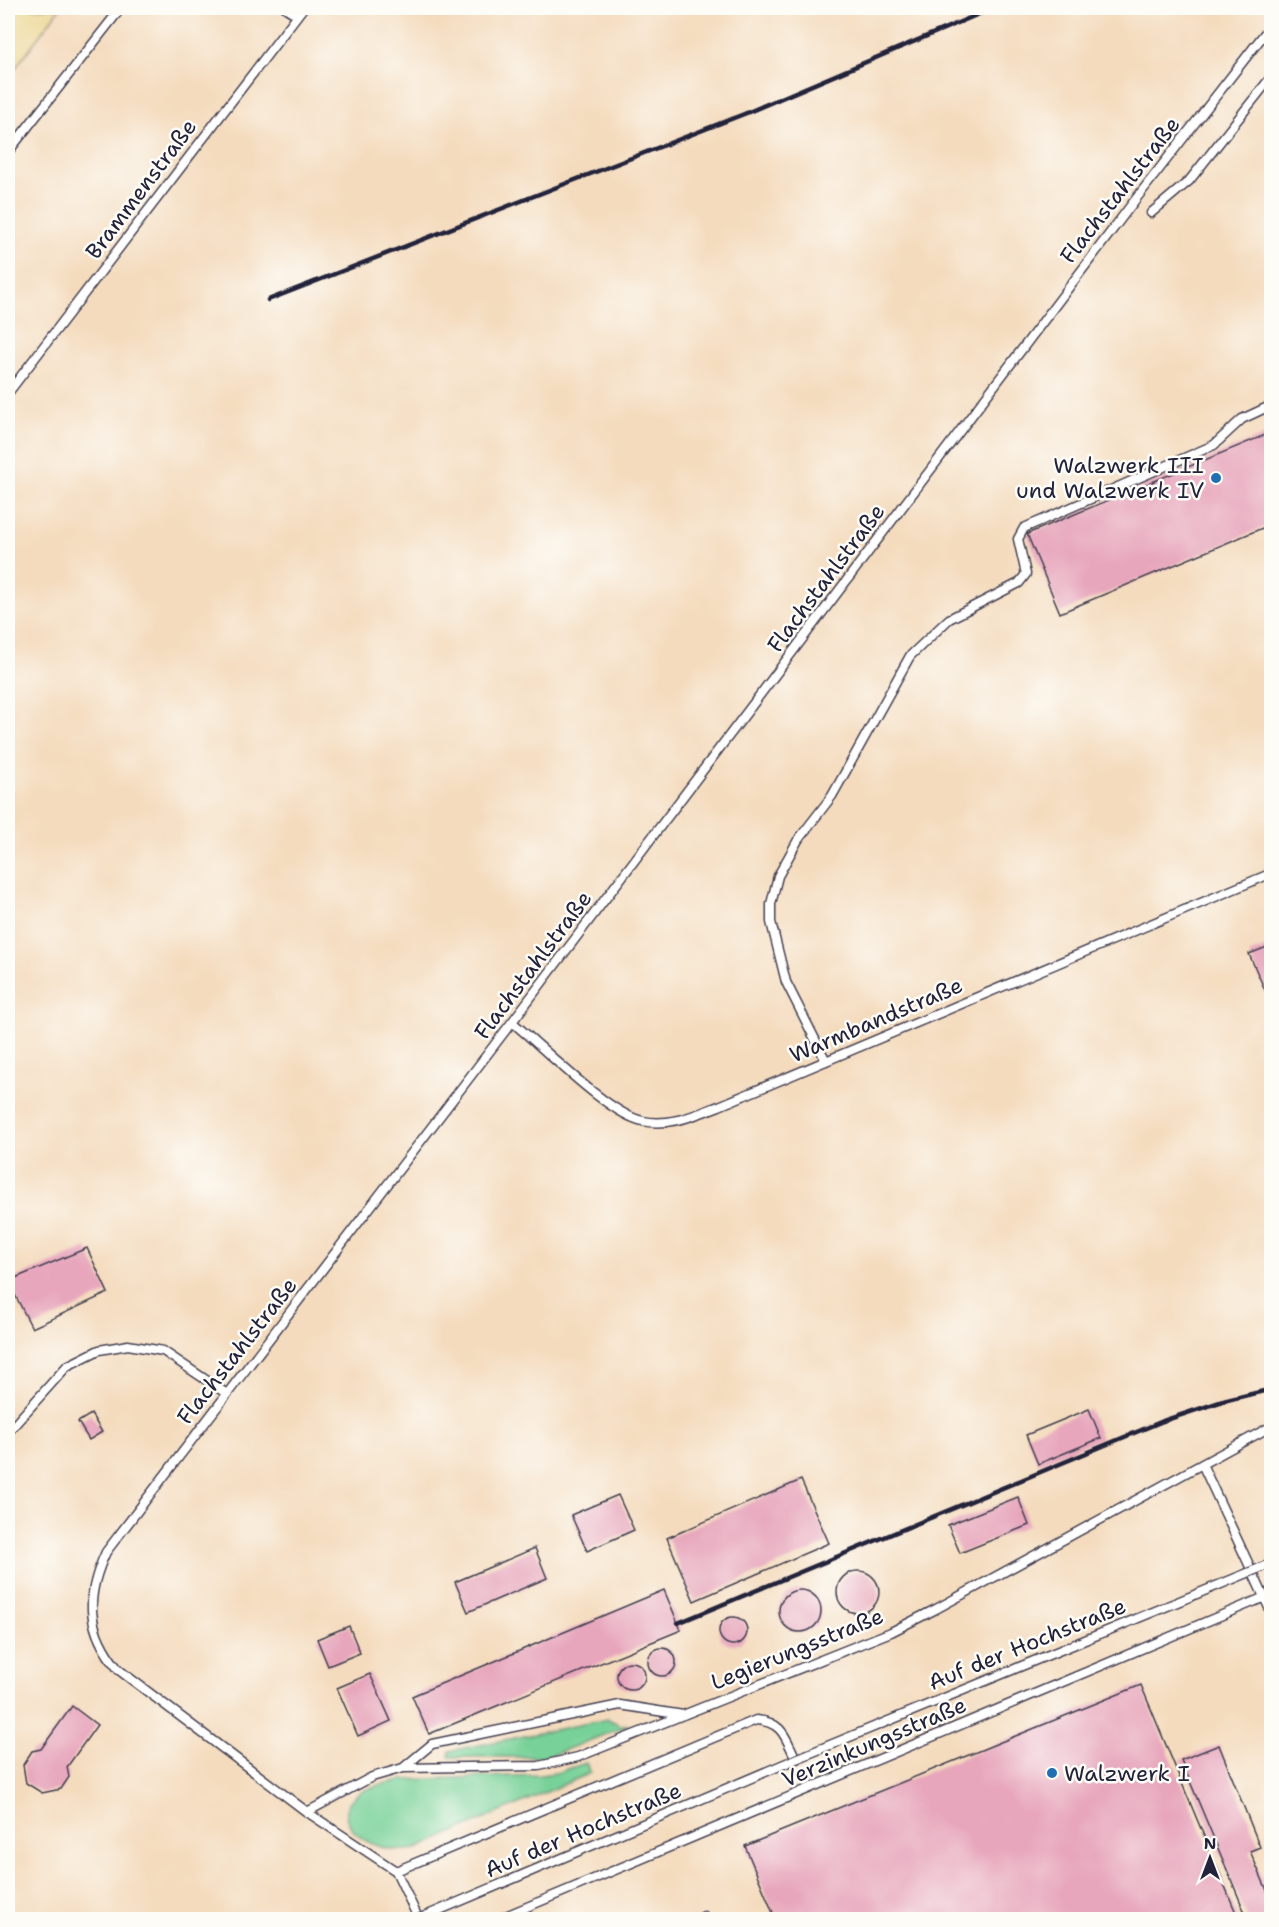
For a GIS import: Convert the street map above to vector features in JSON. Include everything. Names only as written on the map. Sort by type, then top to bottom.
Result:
[{"type":"lane","points":[[8,152],[121,8]]},
{"type":"lane","points":[[286,8],[297,15]]},
{"type":"lane","name":"Brammenstraße","points":[[8,393],[303,8]]},
{"type":"lane","name":"Flachstahlstraße","points":[[396,1871],[307,1812],[118,1670],[99,1642],[93,1618],[91,1598],[95,1574],[106,1552],[512,1022],[1117,223],[1272,24]]},
{"type":"lane","points":[[1151,213],[1190,180],[1272,76]]},
{"type":"lane","points":[[826,1061],[786,982],[771,922],[771,904],[778,876],[798,840],[832,796],[910,656],[949,619],[1019,583],[1026,574],[1018,540],[1024,528],[1214,446],[1242,419],[1272,405]]},
{"type":"lane","name":"Warmbandstraße","points":[[512,1022],[592,1091],[622,1112],[642,1121],[663,1122],[687,1118],[1272,873]]},
{"type":"lane","points":[[8,1432],[67,1366],[99,1350],[128,1345],[163,1351],[227,1394]]},
{"type":"lane","name":"Legierungsstraße","points":[[307,1812],[372,1777],[403,1768],[539,1766],[578,1757],[891,1632],[1272,1426]]},
{"type":"lane","points":[[1202,1464],[1272,1614]]},
{"type":"lane","name":"Auf der Hochstraße","points":[[418,1920],[796,1759],[1272,1563]]},
{"type":"lane","name":"Verzinkungsstraße","points":[[496,1920],[1264,1597]]},
{"type":"lane","points":[[403,1768],[432,1744],[620,1705],[683,1715]]},
{"type":"lane","name":"Auf der Hochstraße","points":[[396,1871],[756,1720],[771,1722],[778,1726],[796,1759]]},
{"type":"lane","points":[[396,1871],[418,1920]]},
{"type":"green space","points":[[608,1719],[620,1725],[629,1725],[555,1754],[541,1757],[449,1757],[450,1751]]},
{"type":"green space","points":[[586,1763],[590,1773],[416,1849],[397,1850],[377,1846],[359,1836],[346,1816],[347,1807],[357,1795],[388,1783],[403,1780],[541,1775],[556,1773]]},
{"type":"sand","points":[[8,8],[60,8],[8,78]]},
{"type":"building","name":"Walzwerk III und Walzwerk IV","points":[[1272,432],[1272,524],[1060,613],[1027,534]]},
{"type":"building","points":[[1272,945],[1272,1006],[1249,954]]},
{"type":"building","points":[[87,1248],[108,1293],[32,1328],[8,1281]]},
{"type":"building","points":[[1089,1409],[1101,1438],[1038,1464],[1026,1435]]},
{"type":"building","points":[[91,1414],[102,1432],[89,1440],[78,1422]]},
{"type":"building","points":[[801,1480],[829,1543],[694,1601],[667,1538]]},
{"type":"building","points":[[618,1495],[634,1530],[587,1551],[571,1515]]},
{"type":"building","points":[[1018,1497],[1029,1525],[960,1553],[948,1525]]},
{"type":"building","points":[[535,1548],[547,1578],[468,1612],[455,1582]]},
{"type":"building","points":[[858,1571],[873,1577],[879,1592],[873,1607],[858,1613],[843,1607],[837,1592],[843,1577]]},
{"type":"building","points":[[664,1590],[681,1630],[429,1734],[412,1696]]},
{"type":"building","points":[[800,1590],[815,1596],[821,1611],[815,1626],[800,1632],[785,1626],[779,1611],[785,1596]]},
{"type":"building","points":[[733,1617],[743,1621],[747,1631],[743,1641],[733,1645],[723,1641],[719,1631],[723,1621]]},
{"type":"building","points":[[349,1626],[360,1653],[328,1666],[317,1639]]},
{"type":"building","points":[[662,1648],[672,1652],[676,1662],[672,1672],[662,1676],[652,1672],[648,1662],[652,1652]]},
{"type":"building","points":[[631,1662],[641,1666],[645,1676],[641,1686],[631,1690],[621,1686],[617,1676],[621,1666]]},
{"type":"building","points":[[370,1674],[391,1721],[358,1736],[337,1688]]},
{"type":"building","name":"Walzwerk I","points":[[1141,1685],[1239,1920],[776,1920],[745,1846]]},
{"type":"building","points":[[72,1706],[97,1725],[67,1767],[69,1777],[61,1789],[42,1793],[26,1783],[23,1765],[32,1751],[41,1749]]},
{"type":"building","points":[[1219,1745],[1260,1847],[1250,1851],[1272,1902],[1272,1920],[1248,1920],[1181,1760]]},
{"type":"railway","points":[[268,300],[744,114],[993,8]]},
{"type":"railway","points":[[678,1623],[1163,1421],[1223,1401],[1272,1389]]},
{"type":"place","name":"Walzwerk III und Walzwerk IV","points":[[1216,478]]},
{"type":"place","name":"Walzwerk I","points":[[1052,1773]]}]
